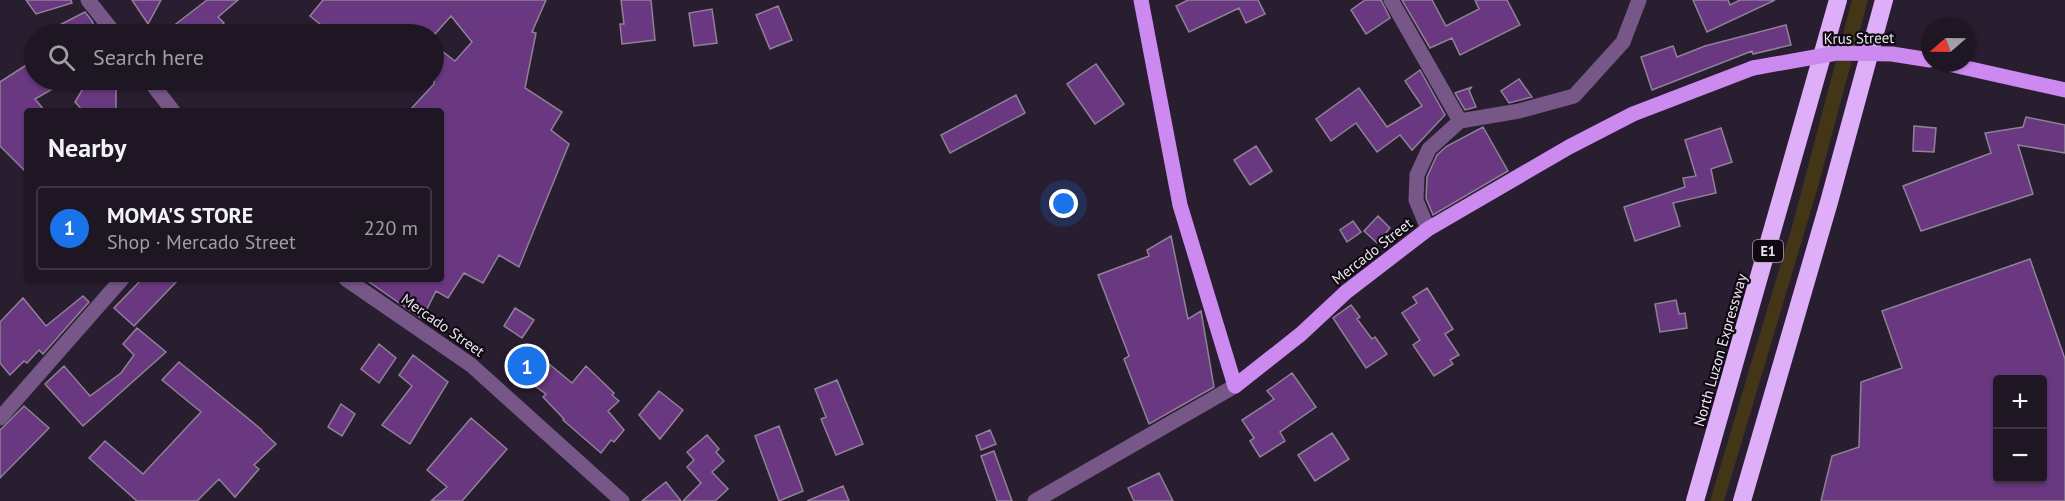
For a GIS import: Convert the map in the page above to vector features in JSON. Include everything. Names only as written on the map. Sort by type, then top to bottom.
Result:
[{"type":"highway","name":"North Luzon Expressway","points":[[1695,501],[1838,0]]},
{"type":"highway","points":[[1742,501],[1829,202],[1884,0]]},
{"type":"main road","points":[[1141,0],[1180,205],[1235,386]]},
{"type":"main road","name":"Krus Street","points":[[1753,68],[1837,53],[1892,54],[1921,59]]},
{"type":"main road","name":"Mercado Street","points":[[1235,386],[1301,334],[1346,292],[1428,230],[1569,147],[1633,114],[1753,68]]},
{"type":"main road","points":[[1975,70],[2065,90]]},
{"type":"street","points":[[88,0],[107,24]]},
{"type":"street","points":[[1391,0],[1460,121]]},
{"type":"street","points":[[1428,230],[1416,200],[1417,175],[1429,148],[1460,121],[1519,111],[1574,96],[1623,42],[1639,0]]},
{"type":"street","points":[[157,90],[171,108]]},
{"type":"street","points":[[0,418],[119,282]]},
{"type":"street","name":"Mercado Street","points":[[350,282],[471,365],[622,501]]},
{"type":"street","name":"Mercado Street","points":[[1035,501],[1235,386]]},
{"type":"shaded area","points":[[1852,0],[1868,0],[1817,190],[1724,501],[1710,501],[1793,223]]},
{"type":"building","points":[[26,0],[71,0],[72,3],[36,14]]},
{"type":"building","points":[[132,0],[161,0],[148,24]]},
{"type":"building","points":[[207,0],[238,0],[218,17],[223,24],[176,24]]},
{"type":"building","points":[[323,0],[546,0],[532,32],[536,33],[525,88],[562,112],[551,130],[569,144],[519,267],[499,255],[483,283],[464,273],[448,298],[436,291],[422,319],[369,282],[444,282],[444,108],[412,108],[428,90],[444,90],[444,53],[455,61],[472,42],[451,16],[444,24],[320,24],[310,16]]},
{"type":"building","points":[[621,0],[651,0],[655,40],[622,44],[620,24],[624,24]]},
{"type":"building","points":[[1188,0],[1258,0],[1265,14],[1246,23],[1239,8],[1189,32],[1176,6]]},
{"type":"building","points":[[1365,0],[1381,0],[1390,18],[1366,34],[1351,10]]},
{"type":"building","points":[[1402,0],[1432,0],[1446,26],[1479,9],[1475,0],[1507,0],[1520,25],[1460,55],[1452,38],[1430,48]]},
{"type":"building","points":[[1693,0],[1728,0],[1730,5],[1740,0],[1775,0],[1707,32]]},
{"type":"building","points":[[778,6],[792,40],[770,49],[756,15]]},
{"type":"building","points":[[712,9],[717,43],[694,46],[689,13]]},
{"type":"building","points":[[85,12],[93,24],[62,24]]},
{"type":"building","points":[[1786,25],[1791,45],[1753,54],[1752,51],[1652,90],[1641,57],[1673,46],[1677,57],[1705,46]]},
{"type":"building","points":[[1096,64],[1124,104],[1095,124],[1067,84]]},
{"type":"building","points":[[24,66],[24,90],[51,90],[35,99],[42,108],[24,108],[24,170],[0,146],[0,82]]},
{"type":"building","points":[[1420,70],[1445,115],[1412,150],[1400,135],[1377,152],[1356,123],[1331,141],[1316,119],[1359,88],[1387,127],[1422,106],[1405,81]]},
{"type":"building","points":[[1519,79],[1532,97],[1509,103],[1501,91]]},
{"type":"building","points":[[1472,87],[1469,90],[1476,107],[1465,110],[1455,93]]},
{"type":"building","points":[[82,90],[116,90],[116,108],[80,108],[75,102]]},
{"type":"building","points":[[1016,95],[1025,113],[950,153],[941,135]]},
{"type":"building","points":[[2026,117],[2065,125],[2065,153],[2018,145],[2033,194],[1921,231],[1903,186],[1991,153],[1985,133],[2023,127]]},
{"type":"building","points":[[1914,126],[1936,128],[1934,152],[1913,151]]},
{"type":"building","points":[[1483,127],[1508,171],[1433,215],[1426,198],[1427,177],[1437,155],[1447,146]]},
{"type":"building","points":[[1721,128],[1732,162],[1711,169],[1716,193],[1673,203],[1680,226],[1635,241],[1624,207],[1685,187],[1683,178],[1696,176],[1685,140]]},
{"type":"building","points":[[1256,146],[1272,171],[1250,185],[1234,160]]},
{"type":"building","points":[[1378,216],[1390,228],[1377,243],[1364,231]]},
{"type":"building","points":[[1353,221],[1361,232],[1347,242],[1340,230]]},
{"type":"building","points":[[1171,236],[1188,319],[1201,311],[1214,387],[1149,424],[1124,359],[1129,356],[1098,275],[1149,256],[1147,250]]},
{"type":"building","points":[[2030,259],[2065,359],[2065,501],[1821,501],[1832,456],[1859,447],[1861,382],[1902,368],[1882,311]]},
{"type":"building","points":[[139,282],[176,282],[134,326],[114,308]]},
{"type":"building","points":[[1427,288],[1453,329],[1445,334],[1459,355],[1450,360],[1453,364],[1434,376],[1413,345],[1420,340],[1402,313],[1417,303],[1413,297]]},
{"type":"building","points":[[83,296],[89,302],[43,354],[39,350],[27,363],[24,361],[10,375],[0,363],[0,322],[23,298],[46,326]]},
{"type":"building","points":[[1676,300],[1679,314],[1685,313],[1687,328],[1660,332],[1655,304]]},
{"type":"building","points":[[1351,305],[1360,317],[1357,319],[1372,339],[1375,337],[1387,354],[1366,368],[1333,318]]},
{"type":"building","points":[[515,308],[534,320],[522,338],[504,326]]},
{"type":"building","points":[[137,328],[166,352],[83,426],[45,384],[64,366],[90,396],[121,373],[134,355],[123,344]]},
{"type":"building","points":[[379,344],[396,358],[379,383],[361,369]]},
{"type":"building","points":[[413,355],[448,382],[410,444],[382,425],[412,386],[399,375]]},
{"type":"building","points":[[179,362],[276,444],[254,465],[259,469],[235,497],[219,479],[197,501],[137,501],[89,458],[105,441],[143,474],[201,412],[162,380]]},
{"type":"building","points":[[548,363],[572,383],[586,366],[614,393],[612,395],[619,401],[608,411],[624,430],[614,442],[611,440],[601,453],[563,420],[543,397],[546,394],[531,383]]},
{"type":"building","points":[[1292,373],[1316,407],[1280,432],[1285,441],[1260,457],[1250,441],[1254,438],[1242,420],[1274,399],[1267,391]]},
{"type":"building","points":[[837,380],[863,444],[836,455],[821,419],[826,417],[815,389]]},
{"type":"building","points":[[659,391],[683,410],[660,439],[639,415]]},
{"type":"building","points":[[341,404],[355,414],[342,436],[328,427]]},
{"type":"building","points":[[24,406],[49,428],[0,478],[0,430]]},
{"type":"building","points":[[471,418],[507,449],[462,501],[431,501],[447,487],[427,470]]},
{"type":"building","points":[[779,426],[803,491],[779,501],[755,436]]},
{"type":"building","points":[[990,430],[996,444],[981,450],[976,436]]},
{"type":"building","points":[[1332,433],[1349,459],[1315,481],[1298,455]]},
{"type":"building","points":[[707,435],[719,449],[716,452],[724,461],[712,472],[728,489],[715,501],[683,501],[701,483],[687,467],[694,460],[687,452]]},
{"type":"building","points":[[994,451],[1012,501],[997,501],[981,456]]},
{"type":"building","points":[[1159,473],[1173,501],[1134,501],[1128,488]]},
{"type":"building","points":[[666,482],[681,501],[642,501]]},
{"type":"building","points":[[843,486],[849,501],[807,501]]},
{"type":"place","name":"MOMA'S STORE","points":[[527,366]]}]
